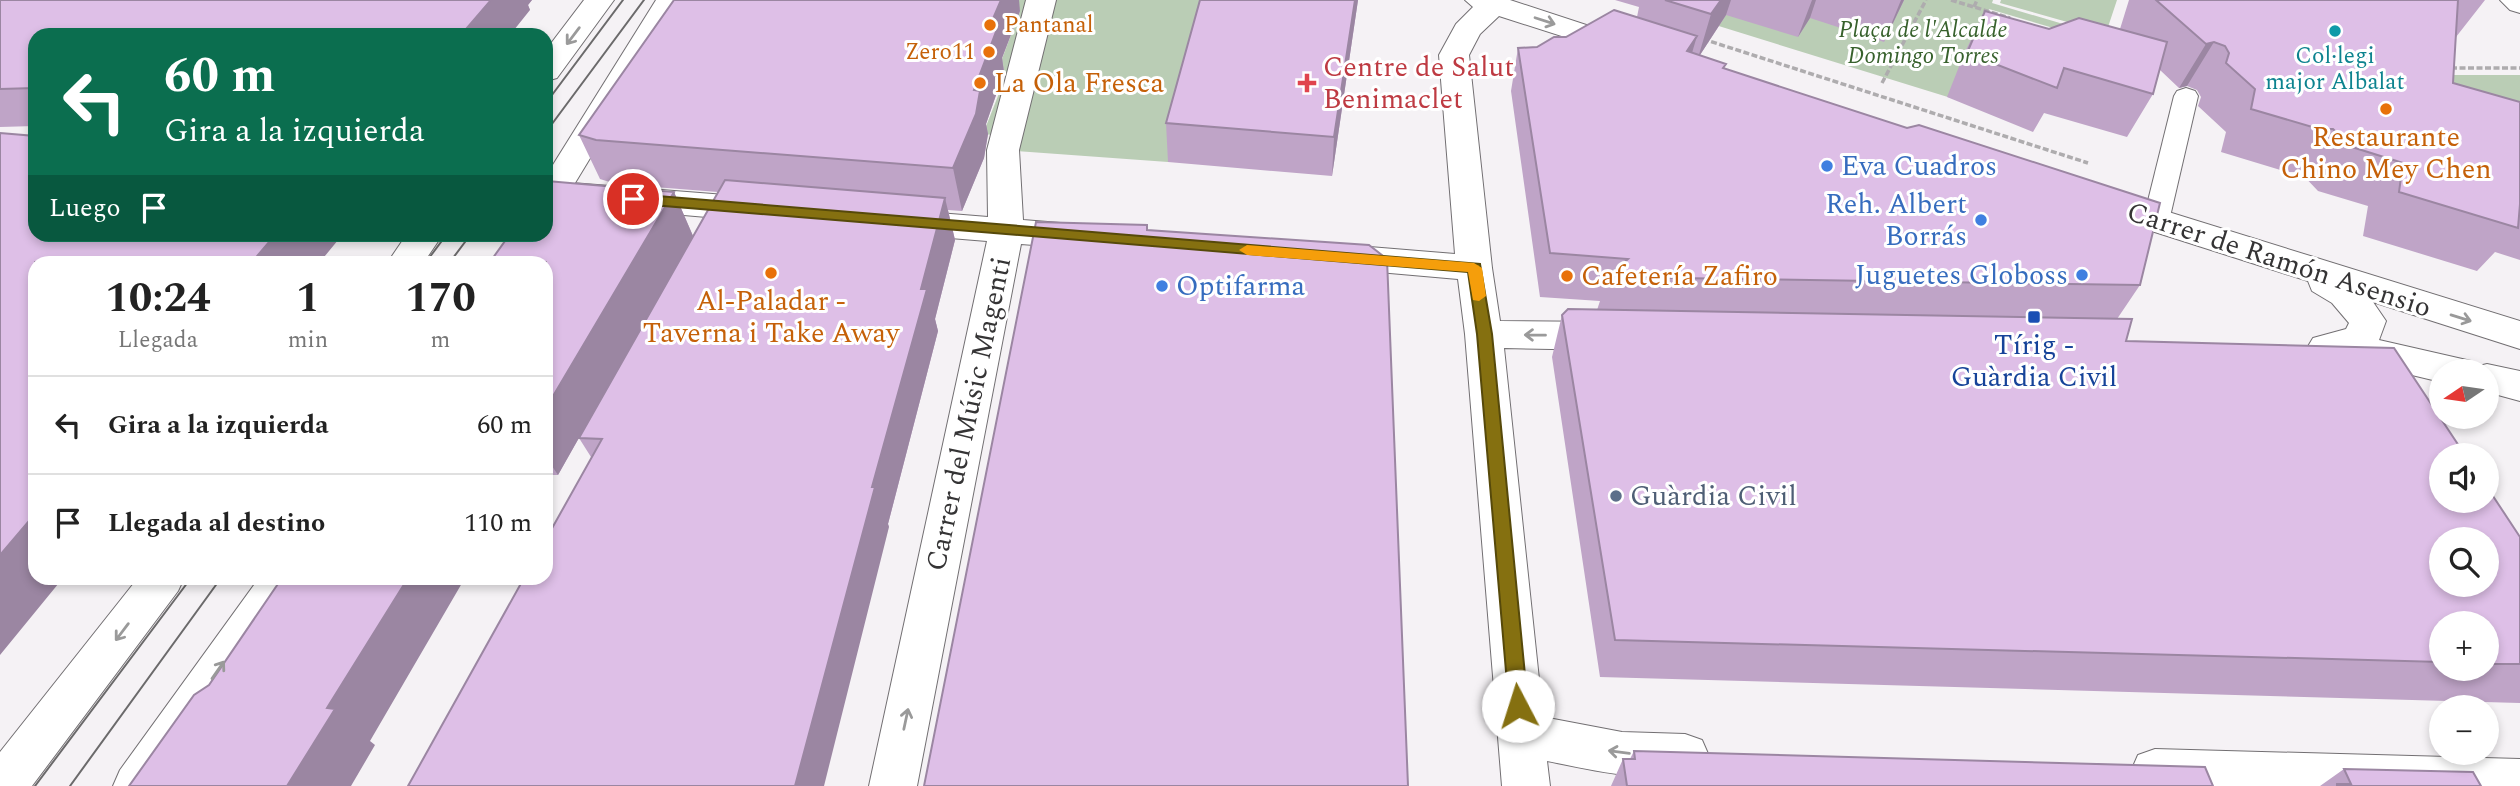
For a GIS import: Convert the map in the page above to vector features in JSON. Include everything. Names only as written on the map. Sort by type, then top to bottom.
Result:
[{"type":"street","points":[[553,62],[599,0]]},
{"type":"street","points":[[553,190],[671,0]]},
{"type":"street","name":"Carrer del Músic Magenti","points":[[893,786],[1006,231],[1003,150],[1041,0]]},
{"type":"street","points":[[2515,0],[2520,4]]},
{"type":"street","points":[[1526,786],[1484,334],[1474,268],[1454,55],[1467,30],[1487,2],[1655,57]]},
{"type":"street","name":"Carrer de Ramón Asensio","points":[[2077,195],[2520,335]]},
{"type":"street","points":[[553,196],[799,213]]},
{"type":"street","points":[[710,243],[730,207]]},
{"type":"street","points":[[868,219],[1117,239]]},
{"type":"street","points":[[1297,254],[1474,268]]},
{"type":"street","points":[[2303,268],[2345,294],[2368,321],[2361,340],[2312,348],[2391,356],[2429,365]]},
{"type":"street","points":[[1484,334],[1638,337]]},
{"type":"street","points":[[2499,381],[2520,386]]},
{"type":"street","points":[[3,786],[158,585]]},
{"type":"street","points":[[137,786],[278,585]]},
{"type":"street","points":[[1521,734],[1622,754],[1732,757]]},
{"type":"street","points":[[2117,770],[2520,782]]},
{"type":"lane","points":[[2156,221],[2186,96]]},
{"type":"path","points":[[1882,83],[1926,0]]},
{"type":"path","points":[[1951,0],[2013,19]]},
{"type":"path","points":[[1974,7],[1977,0]]},
{"type":"path","points":[[1702,39],[2164,187]]},
{"type":"path","points":[[2438,68],[2520,68]]},
{"type":"green space","points":[[1016,0],[1212,0],[1168,162],[1003,150],[993,135],[983,134],[1007,73],[997,72],[1020,11]]},
{"type":"green space","name":"Plaça de l'Alcalde Domingo Torres","points":[[1893,0],[1993,0],[1992,3],[2124,42],[2196,70],[1989,9],[1951,98],[1709,23],[1719,6],[1797,17]]},
{"type":"green space","points":[[2001,0],[2117,0],[2106,33],[2000,3]]},
{"type":"green space","points":[[2368,75],[2520,75],[2520,117]]},
{"type":"building","points":[[0,0],[491,0],[467,28],[28,28],[28,88],[0,89]]},
{"type":"building","points":[[674,0],[1001,0],[989,28],[997,29],[974,90],[980,91],[976,114],[953,168],[596,140],[579,135]]},
{"type":"building","name":"Centre de Salut Benimaclet","points":[[1200,0],[1355,0],[1334,137],[1166,123]]},
{"type":"building","points":[[1665,0],[1721,0],[1711,14]]},
{"type":"building","points":[[2156,0],[2458,0],[2453,83],[2520,102],[2518,228],[2399,192],[2403,163],[2352,147],[2333,129],[2319,129],[2251,109],[2255,89],[2226,63],[2229,53],[2225,46],[2214,42],[2206,44]]},
{"type":"building","points":[[1614,10],[1697,36],[1687,51],[1726,64],[1723,68],[1907,128],[1919,125],[2160,203],[2140,285],[1607,277],[1628,259],[1550,253],[1518,48],[1537,47],[1554,37],[1566,37]]},
{"type":"building","points":[[1985,11],[2049,29],[2079,18],[2167,42],[2153,94],[2064,68],[2057,88],[1967,53]]},
{"type":"building","points":[[0,133],[28,135],[28,242],[269,242],[257,256],[28,256],[28,522],[0,555]]},
{"type":"building","points":[[725,180],[945,198],[921,289],[927,289],[872,487],[875,487],[795,786],[408,786],[520,585],[553,585],[553,526],[602,439],[579,438]]},
{"type":"building","points":[[553,182],[674,192],[553,396],[553,256],[494,256],[504,242],[553,242]]},
{"type":"building","points":[[1036,222],[1147,225],[1147,230],[1369,245],[1387,259],[1408,786],[924,786]]},
{"type":"building","points":[[1568,309],[2132,319],[2126,341],[2394,348],[2429,401],[2429,429],[2448,429],[2457,443],[2429,443],[2429,513],[2499,513],[2499,505],[2520,537],[2520,664],[2499,664],[2499,611],[2429,611],[2429,662],[1615,640],[1562,315]]},
{"type":"building","points":[[277,585],[404,585],[327,708],[335,709],[287,786],[129,786],[194,695],[209,685]]},
{"type":"building","points":[[1634,751],[2205,767],[2213,786],[1627,786],[1623,759],[1635,759]]},
{"type":"building","points":[[2344,769],[2473,772],[2481,786],[2337,786],[2351,784]]},
{"type":"tram line","points":[[553,94],[623,0]]},
{"type":"tram line","points":[[553,123],[644,0]]},
{"type":"tram line","points":[[430,256],[441,242]]},
{"type":"tram line","points":[[454,256],[465,242]]},
{"type":"tram line","points":[[35,786],[186,585]]},
{"type":"tram line","points":[[70,786],[216,585]]},
{"type":"slow traffic","points":[[1247,250],[1474,268],[1479,296]]},
{"type":"place","name":"Pantanal","points":[[990,25]]},
{"type":"place","name":"Col·legi major Albalat","points":[[2335,31]]},
{"type":"place","name":"Zero11","points":[[989,52]]},
{"type":"place","name":"La Ola Fresca","points":[[980,83]]},
{"type":"place","name":"Centre de Salut Benimaclet","points":[[1307,83]]},
{"type":"place","name":"Restaurante Chino Mey Chen","points":[[2386,109]]},
{"type":"place","name":"Eva Cuadros","points":[[1827,166]]},
{"type":"place","name":"Reh. Albert Borrás","points":[[1981,220]]},
{"type":"place","name":"Al-Paladar - Taverna i Take Away","points":[[771,273]]},
{"type":"place","name":"Juguetes Globoss","points":[[2082,275]]},
{"type":"place","name":"Cafetería Zafiro","points":[[1567,276]]},
{"type":"place","name":"Optifarma","points":[[1162,286]]},
{"type":"place","name":"Tírig - Guàrdia Civil","points":[[2034,317]]},
{"type":"place","name":"Guàrdia Civil","points":[[1616,496]]},
{"type":"route","points":[[633,199],[1474,268],[1484,334],[1518,706]]}]
